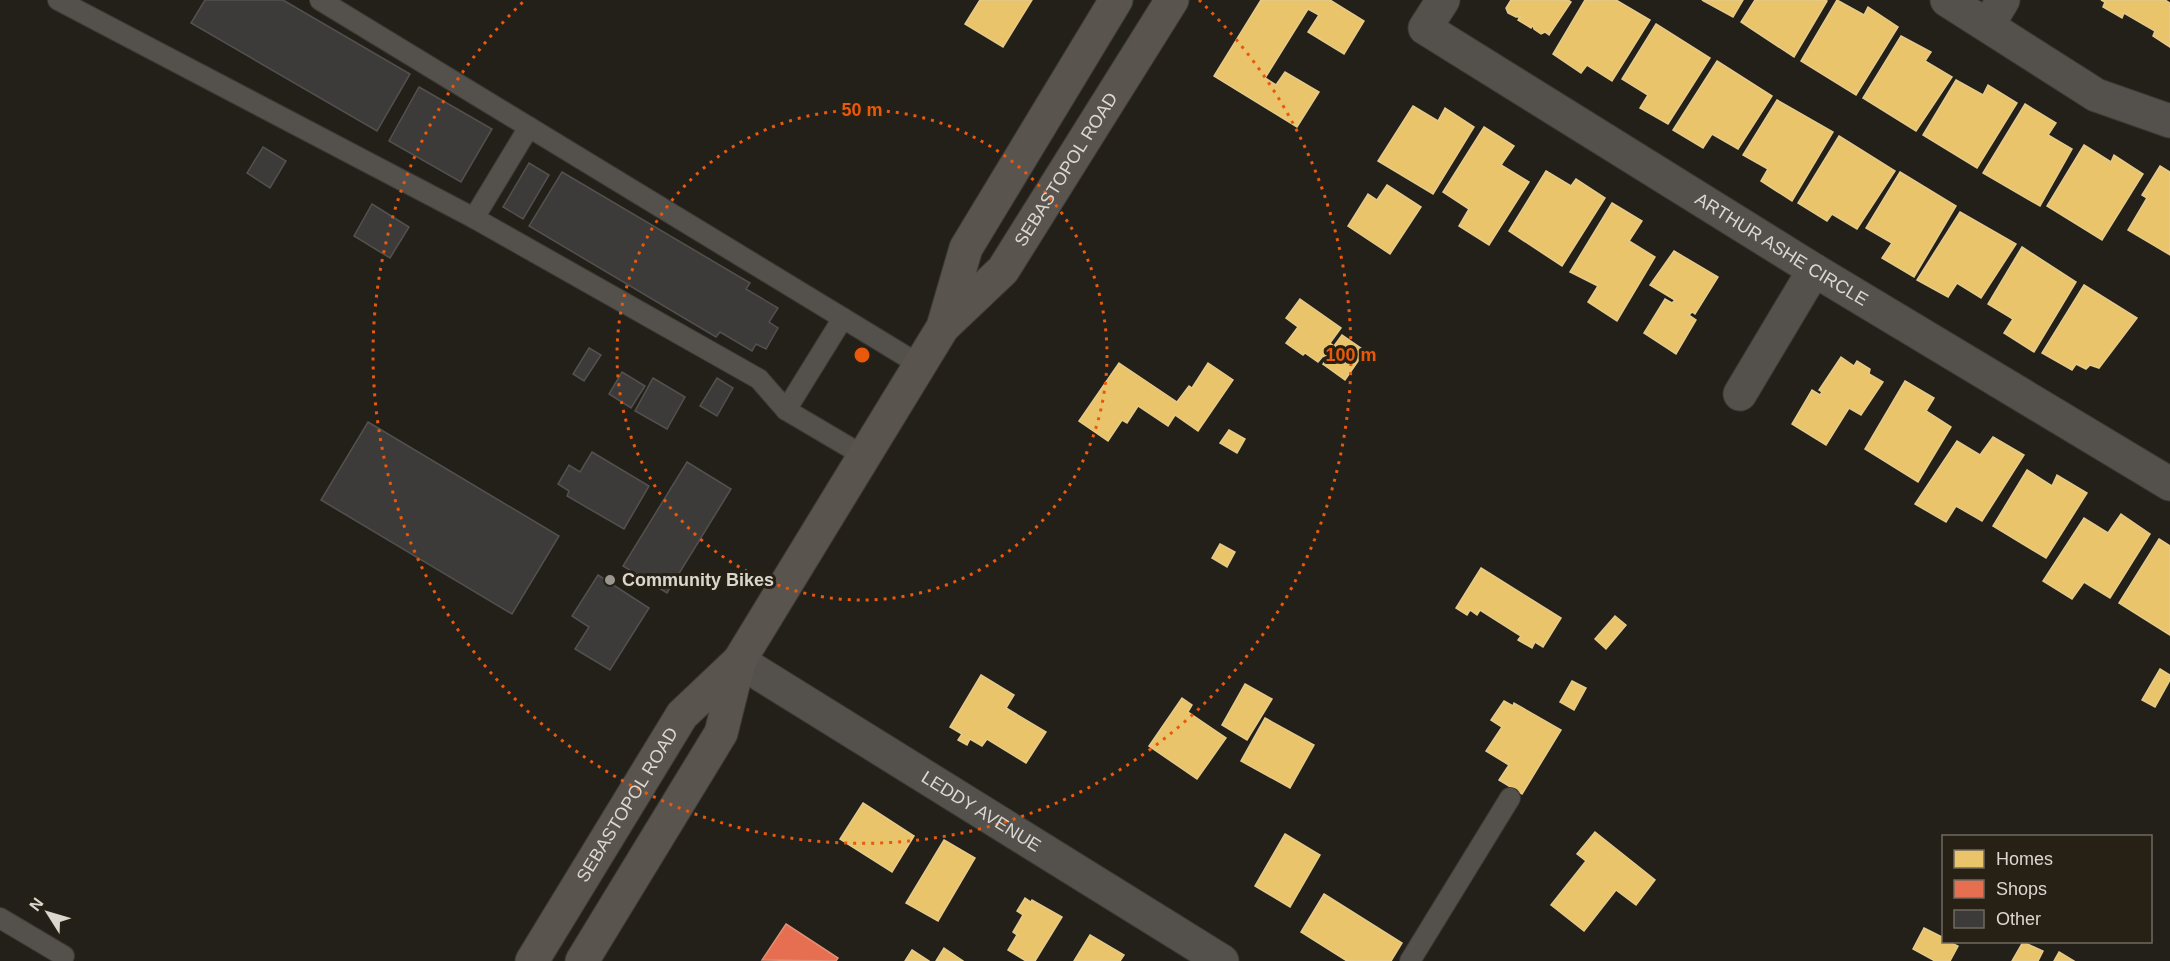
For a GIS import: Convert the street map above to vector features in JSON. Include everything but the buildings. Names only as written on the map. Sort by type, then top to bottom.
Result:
[{"type":"main road","name":"SEBASTOPOL ROAD","points":[[532,961],[682,715],[739,661],[920,365],[943,327],[966,248],[1116,0]]},
{"type":"main road","name":"SEBASTOPOL ROAD","points":[[943,327],[1004,270],[1172,0]]},
{"type":"main road","name":"SEBASTOPOL ROAD","points":[[582,961],[722,733],[739,661]]},
{"type":"street","name":"ARTHUR ASHE CIRCLE","points":[[1443,0],[1425,28],[1814,270],[2170,484]]},
{"type":"street","points":[[1947,0],[1996,13],[2096,95],[2170,120]]},
{"type":"street","points":[[1740,394],[1814,270]]},
{"type":"street","name":"LEDDY AVENUE","points":[[739,661],[1222,961]]},
{"type":"lane","points":[[58,0],[474,218],[759,380],[786,411],[864,456]]},
{"type":"lane","points":[[320,0],[920,365]]},
{"type":"lane","points":[[474,218],[529,127]]},
{"type":"lane","points":[[786,411],[843,318]]},
{"type":"lane","points":[[1410,961],[1509,798]]},
{"type":"lane","points":[[0,918],[64,956]]},
{"type":"place","name":"Community Bikes","points":[[610,580]]}]
